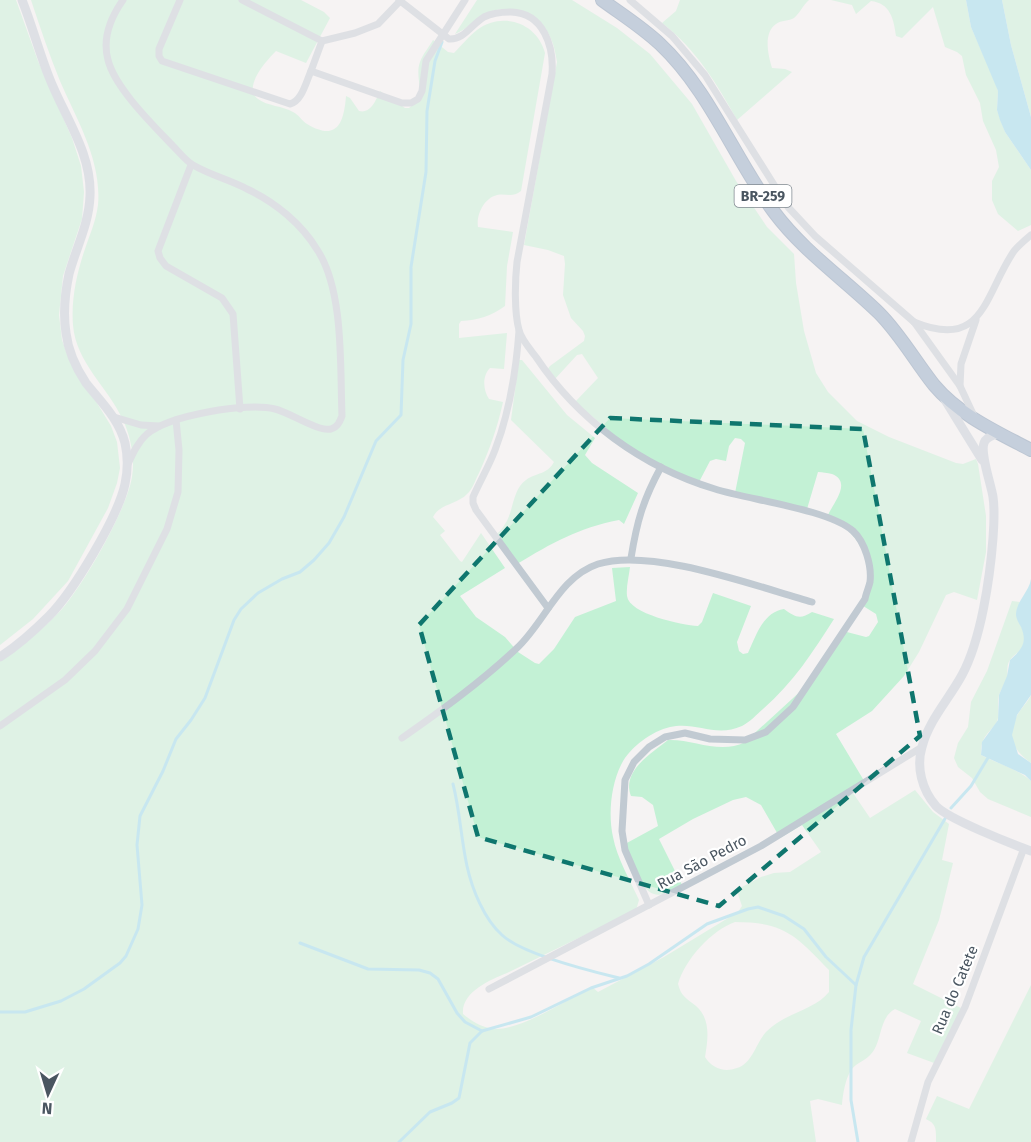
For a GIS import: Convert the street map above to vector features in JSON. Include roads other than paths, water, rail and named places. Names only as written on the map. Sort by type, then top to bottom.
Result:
[{"type":"highway","name":"BR-259","points":[[602,0],[660,44],[675,61],[694,84],[717,119],[774,212],[799,242],[880,314],[935,386],[976,421],[1030,450]]},
{"type":"street","points":[[22,0],[50,79],[70,120],[85,159],[90,194],[87,224],[69,273],[64,303],[66,333],[73,359],[85,381],[114,417],[125,443],[128,464]]},
{"type":"street","points":[[0,657],[50,616],[78,579],[114,514],[124,486],[128,464],[139,442],[159,426],[194,414],[261,407],[274,408],[322,428],[331,429],[339,424],[342,416],[337,318],[331,275],[318,250],[296,221],[250,190],[191,165],[152,124],[117,79],[108,59],[107,37],[112,15],[123,0]]},
{"type":"street","points":[[180,0],[159,49],[159,57],[162,61],[290,104],[296,102],[300,97],[322,41]]},
{"type":"street","points":[[242,0],[322,41],[355,33],[378,24],[399,0],[443,36],[454,39],[460,37],[484,17],[502,12],[517,13],[533,19],[543,28],[554,58],[517,262],[515,281],[519,331],[516,370],[507,415],[495,452],[474,496],[473,503],[548,608]]},
{"type":"street","points":[[311,71],[402,103],[411,103],[418,99],[422,91],[426,61],[465,0]]},
{"type":"street","points":[[630,0],[672,36],[705,75],[788,207],[815,236],[914,322],[960,386],[976,421]]},
{"type":"street","points":[[191,165],[158,251],[166,266],[222,298],[228,305],[232,314],[240,409]]},
{"type":"street","points":[[960,386],[961,364],[976,320],[1016,248],[1031,235]]},
{"type":"street","points":[[914,322],[933,330],[947,331],[962,328],[976,320]]},
{"type":"street","points":[[519,331],[545,370],[573,405],[612,438],[661,467],[714,489],[814,513],[840,523],[853,531],[861,542],[868,561],[870,581],[865,599],[793,707],[766,732],[745,740],[710,739],[685,733],[665,737],[634,762],[625,780],[622,831],[625,850],[649,905]]},
{"type":"street","points":[[935,386],[967,432],[986,467]]},
{"type":"street","points":[[114,417],[134,424],[159,426]]},
{"type":"street","points":[[0,726],[64,680],[95,651],[127,609],[167,529],[178,492],[179,450],[176,420]]},
{"type":"street","points":[[998,433],[984,443],[986,467],[993,499],[994,521],[992,554],[976,641],[962,675],[940,709],[922,747],[919,770],[925,791],[938,808],[962,822],[1027,849]]},
{"type":"street","points":[[631,558],[646,493],[661,467]]},
{"type":"street","points":[[402,738],[478,683],[519,646],[570,581],[597,564],[631,558],[688,567],[812,602]]},
{"type":"street","name":"Rua São Pedro","points":[[489,989],[761,846],[922,747]]},
{"type":"street","name":"Rua do Catete","points":[[911,1142],[928,1082],[965,1007],[1027,849]]},
{"type":"water","points":[[966,0],[1002,0],[1011,45],[1031,117],[1031,170],[1005,132],[1000,120],[997,110],[998,91],[971,27]]},
{"type":"water","points":[[1031,579],[1031,695],[1017,715],[1012,735],[1018,754],[1031,763],[1031,781],[1025,775],[981,755],[982,742],[998,720],[999,695],[1007,676],[1010,660],[1023,642],[1023,633],[1016,614],[1018,604]]},
{"type":"waterway","points":[[0,1012],[25,1012],[61,1001],[84,989],[126,956],[138,929],[142,905],[137,845],[140,816],[176,739],[205,698],[234,620],[241,609],[258,593],[300,572],[329,543],[344,517],[376,441],[401,415],[403,360],[411,324],[411,267],[426,172],[427,111],[435,61],[442,42]]},
{"type":"waterway","points":[[951,808],[971,786],[989,756]]},
{"type":"waterway","points":[[453,784],[469,875],[490,921],[502,935],[525,949],[619,978]]},
{"type":"waterway","points":[[858,1142],[851,1100],[851,1030],[856,985],[864,957],[946,817]]},
{"type":"waterway","points":[[399,1142],[430,1112],[459,1098],[470,1043],[482,1031],[531,1017],[591,988],[627,976],[649,964],[707,924],[748,909],[758,907],[784,916],[804,929],[826,957],[856,985]]},
{"type":"waterway","points":[[300,943],[368,969],[419,970],[430,973],[438,979],[457,1013],[465,1022],[482,1031]]}]
